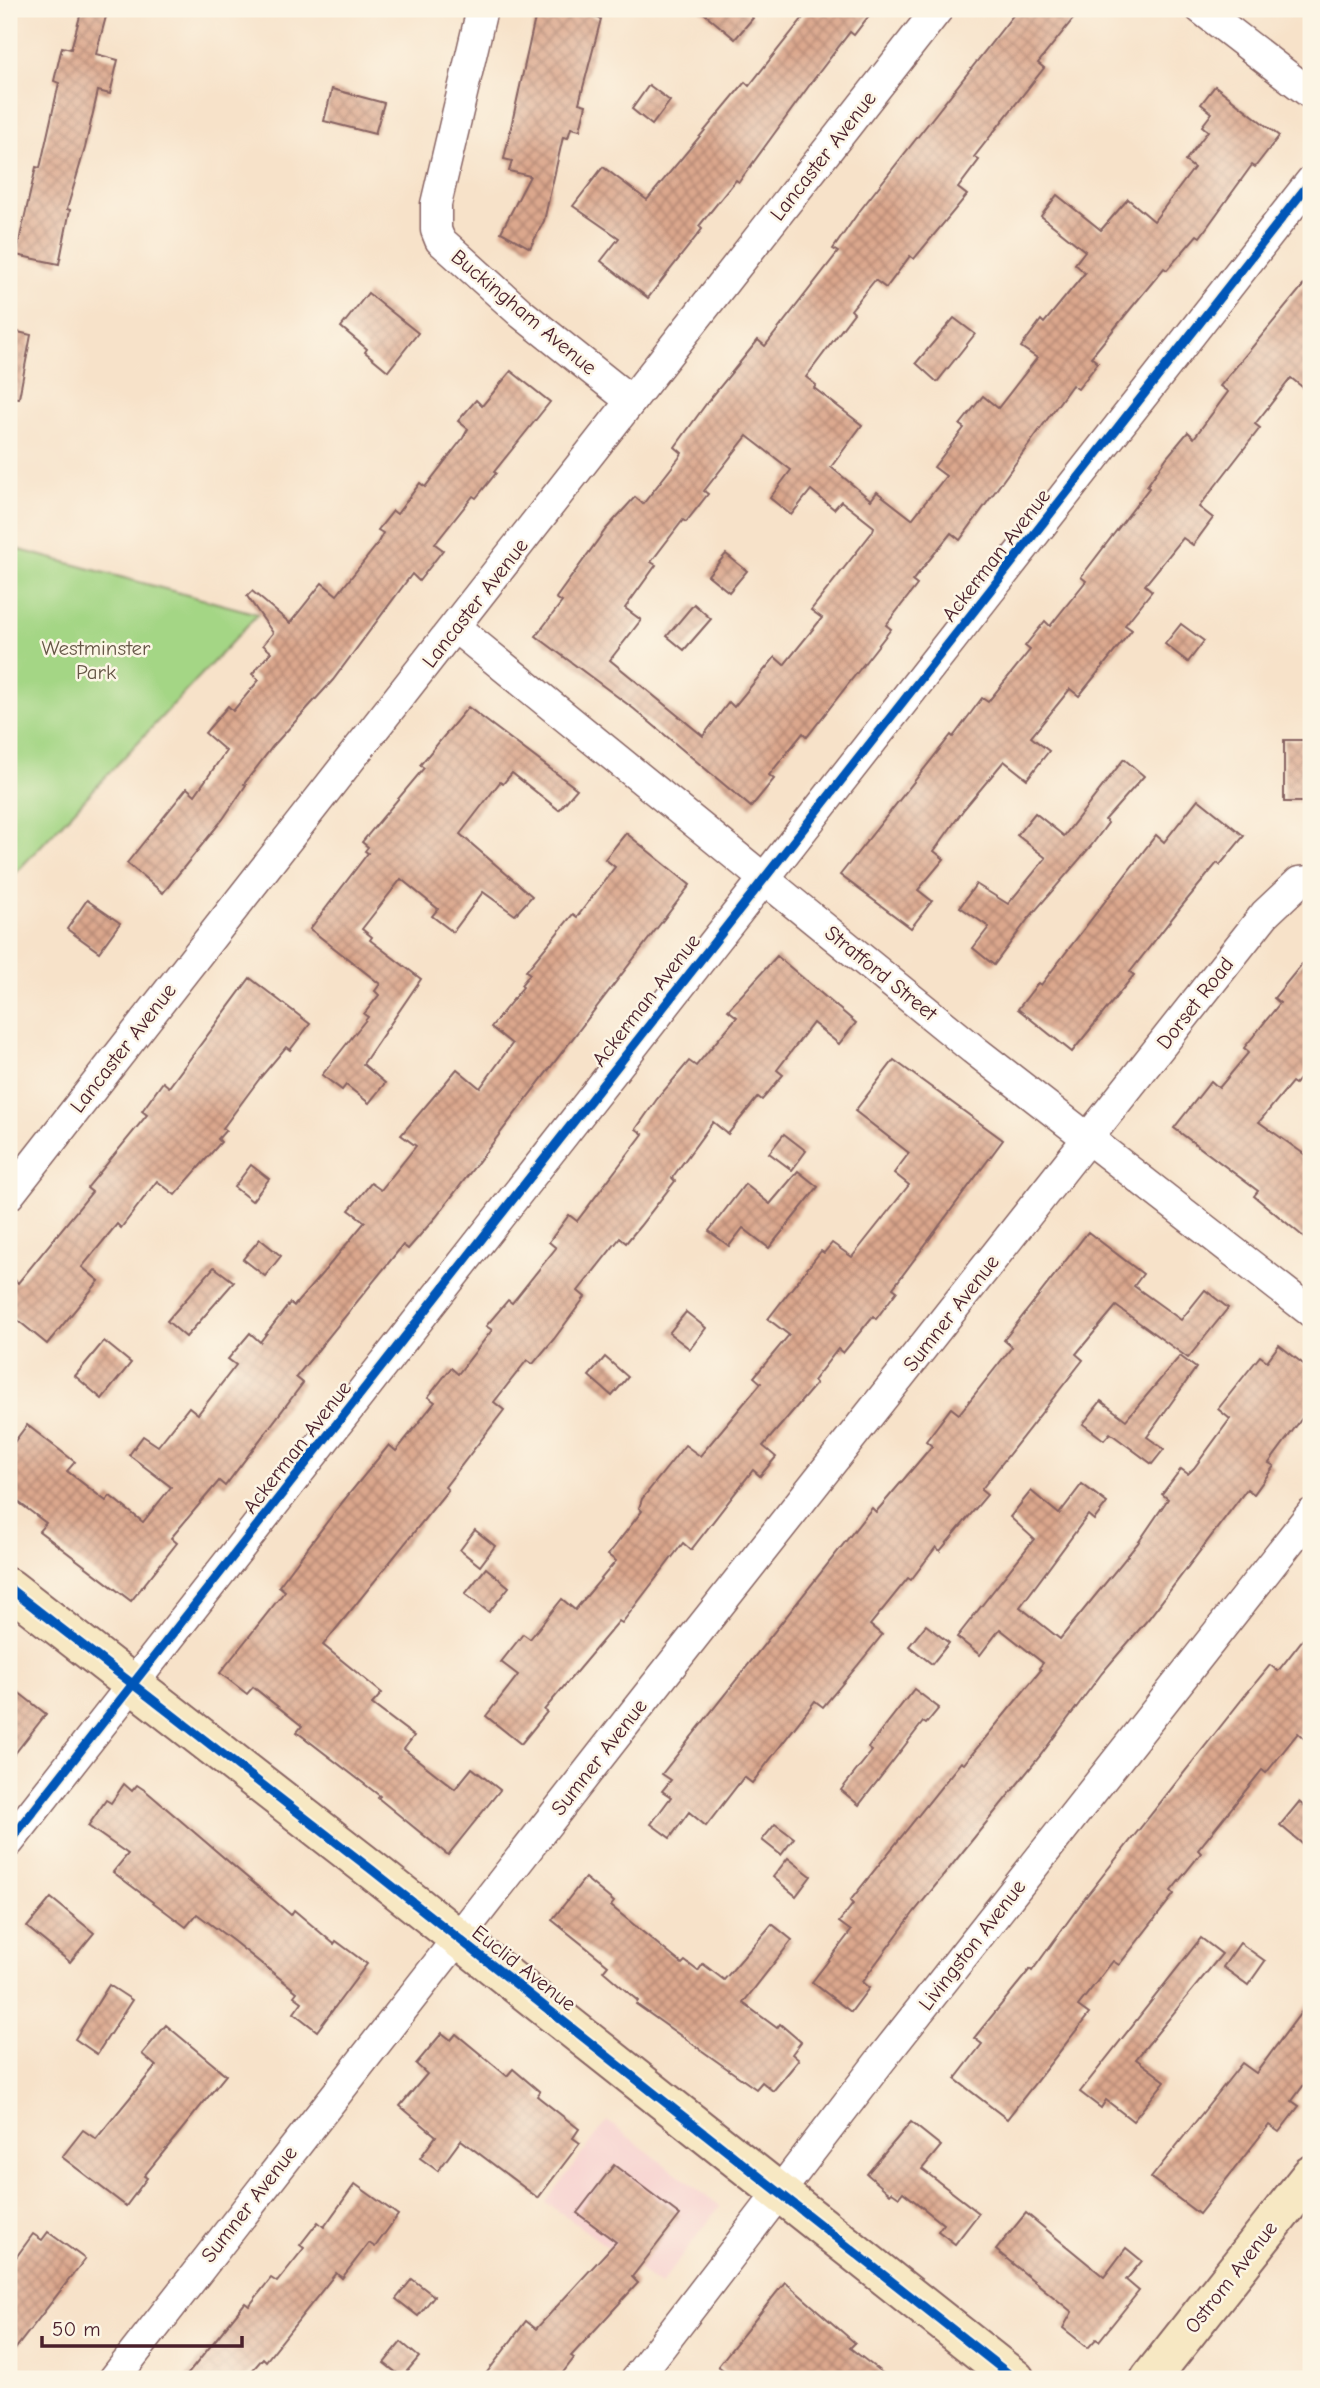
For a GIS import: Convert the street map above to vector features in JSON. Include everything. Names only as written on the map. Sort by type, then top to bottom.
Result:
[{"type":"street","name":"Buckingham Avenue","points":[[482,9],[436,204],[436,230],[440,240],[522,314],[631,401]]},
{"type":"street","name":"Lancaster Avenue","points":[[9,1195],[317,800],[456,628],[938,9]]},
{"type":"street","points":[[1201,9],[1311,94]]},
{"type":"street","name":"Ackerman Avenue","points":[[9,1842],[1311,181]]},
{"type":"street","name":"Stratford Street","points":[[456,628],[1088,1139],[1311,1312]]},
{"type":"street","name":"Dorset Road","points":[[1088,1139],[1265,914],[1299,882],[1311,881]]},
{"type":"street","name":"Sumner Avenue","points":[[114,2379],[457,1937],[1088,1139]]},
{"type":"street","name":"Livingston Avenue","points":[[636,2379],[777,2193],[1311,1514]]},
{"type":"street","name":"Euclid Avenue","points":[[9,1588],[457,1937],[777,2193],[1016,2379]]},
{"type":"street","name":"Ostrom Avenue","points":[[1150,2379],[1311,2175]]},
{"type":"shaded area","points":[[607,2121],[720,2206],[660,2285],[546,2202]]},
{"type":"green space","name":"Westminster Park","points":[[9,547],[258,614],[9,880]]},
{"type":"building","points":[[82,9],[108,9],[96,54],[118,60],[110,94],[98,91],[67,209],[70,210],[59,264],[16,255],[36,167],[40,168],[59,83],[54,81],[62,47],[71,49]]},
{"type":"building","points":[[537,9],[592,9],[590,16],[601,19],[579,103],[586,105],[580,130],[571,128],[568,138],[563,137],[544,221],[530,248],[501,232],[530,176],[509,171],[512,161],[504,159]]},
{"type":"building","points":[[699,9],[743,9],[753,18],[735,39]]},
{"type":"building","points":[[810,9],[874,9],[854,35],[850,32],[739,182],[736,180],[699,226],[702,229],[648,298],[601,261],[619,238],[573,206],[603,167],[647,200],[745,82],[749,86]]},
{"type":"building","points":[[1018,9],[1081,9],[1038,63],[1044,68],[974,157],[979,160],[958,188],[967,195],[914,259],[910,256],[886,288],[875,280],[851,310],[854,313],[806,377],[816,385],[814,388],[862,425],[831,467],[871,500],[877,492],[912,519],[946,476],[934,467],[964,428],[960,425],[983,396],[998,408],[1037,358],[1021,347],[1041,320],[1044,323],[1085,273],[1075,264],[1085,251],[1041,216],[1057,195],[1101,230],[1128,199],[1154,221],[1194,168],[1185,161],[1208,131],[1202,126],[1212,113],[1201,104],[1215,86],[1279,136],[1255,167],[1252,165],[1200,237],[1197,235],[1167,270],[1164,268],[1091,357],[1098,363],[1078,389],[1072,385],[960,540],[951,533],[912,581],[917,585],[886,625],[891,629],[807,737],[803,733],[769,775],[774,779],[751,807],[634,709],[536,636],[562,602],[556,598],[606,529],[635,497],[643,504],[679,458],[682,453],[675,447],[706,404],[758,340],[765,346],[838,252],[833,249],[858,213]],"holes":[[[747,436],[791,470],[770,498],[791,515],[811,490],[834,509],[841,501],[874,527],[873,531],[811,610],[822,618],[784,665],[775,657],[734,707],[729,702],[703,736],[610,660],[641,620],[625,608],[656,565],[651,562],[683,520],[686,522],[708,494],[704,491]]]},
{"type":"building","points":[[649,85],[670,101],[652,125],[632,109]]},
{"type":"building","points":[[332,89],[384,103],[375,134],[324,121]]},
{"type":"building","points":[[1311,276],[1311,394],[1291,378],[1255,424],[1260,428],[1199,507],[1213,518],[1193,545],[1183,538],[1145,585],[1152,591],[1125,625],[1132,630],[1079,696],[1070,689],[1031,737],[1049,751],[1027,779],[1004,761],[964,809],[934,851],[944,859],[918,890],[932,901],[911,928],[840,875],[982,698],[988,702],[1030,650],[1025,646],[1045,621],[1050,626],[1086,581],[1081,577],[1149,488],[1147,486],[1167,457],[1188,432],[1194,438],[1228,392],[1220,386]]},
{"type":"building","points":[[368,293],[418,333],[388,371],[341,327]]},
{"type":"building","points":[[954,318],[975,334],[937,382],[916,363]]},
{"type":"building","points":[[9,330],[31,335],[19,398],[9,397]]},
{"type":"building","points":[[511,371],[550,402],[476,498],[473,496],[435,544],[443,550],[419,581],[412,574],[333,680],[273,746],[244,784],[246,785],[223,819],[163,893],[127,863],[187,788],[195,795],[226,751],[205,733],[228,706],[233,711],[259,680],[252,674],[271,652],[263,645],[273,633],[247,596],[252,591],[290,623],[322,583],[337,595],[376,546],[383,533],[378,530],[393,511],[397,514],[420,483],[425,487],[463,438],[468,429],[458,421],[476,400],[482,406]]},
{"type":"building","points":[[726,554],[747,571],[729,592],[708,575]]},
{"type":"building","points":[[694,604],[711,619],[684,650],[667,636]]},
{"type":"building","points":[[1181,624],[1204,641],[1188,662],[1165,644]]},
{"type":"building","points":[[468,707],[577,789],[559,810],[512,773],[503,784],[500,782],[460,834],[532,896],[515,915],[483,892],[453,932],[432,916],[438,909],[401,879],[362,929],[372,937],[370,940],[421,979],[363,1064],[385,1083],[369,1103],[346,1085],[342,1090],[322,1075],[368,1017],[364,1014],[379,995],[375,991],[380,984],[310,929],[368,853],[365,851],[368,847],[362,842],[424,768],[420,765]]},
{"type":"building","points":[[1284,740],[1311,740],[1311,802],[1284,802]]},
{"type":"building","points":[[1124,759],[1144,776],[1105,820],[1108,823],[1091,846],[1028,919],[994,965],[973,948],[989,927],[960,907],[976,884],[1008,904],[1046,858],[1017,835],[1035,813],[1064,836]]},
{"type":"building","points":[[1198,799],[1244,836],[1220,865],[1217,863],[1181,907],[1130,972],[1134,975],[1072,1052],[1018,1009],[1038,983],[1041,985],[1156,835],[1164,842]]},
{"type":"building","points":[[626,833],[690,885],[436,1217],[408,1249],[403,1245],[296,1377],[303,1383],[225,1486],[219,1481],[171,1538],[177,1543],[131,1601],[39,1531],[46,1523],[9,1495],[9,1449],[27,1425],[75,1462],[67,1471],[106,1501],[110,1496],[143,1522],[171,1487],[129,1455],[143,1436],[158,1446],[189,1407],[198,1414],[236,1365],[228,1359],[250,1333],[260,1342],[290,1303],[294,1306],[326,1269],[365,1222],[349,1210],[371,1183],[381,1190],[416,1146],[401,1135],[457,1069],[480,1088],[512,1044],[491,1027],[523,987],[521,985],[530,974],[526,971],[573,914],[577,917],[615,867],[605,859]]},
{"type":"building","points":[[87,900],[120,923],[99,952],[67,929]]},
{"type":"building","points":[[1311,953],[1311,1065],[1295,1084],[1292,1082],[1259,1122],[1311,1159],[1311,1243],[1254,1196],[1258,1191],[1174,1128],[1211,1081],[1219,1088],[1249,1052],[1244,1048],[1280,1003],[1274,998]]},
{"type":"building","points":[[777,956],[856,1023],[839,1044],[813,1023],[777,1070],[783,1075],[762,1100],[758,1097],[728,1134],[713,1122],[672,1178],[675,1181],[640,1226],[626,1243],[620,1238],[578,1291],[585,1297],[554,1339],[533,1364],[527,1360],[494,1402],[504,1410],[445,1487],[448,1490],[323,1645],[382,1693],[372,1704],[414,1736],[404,1749],[455,1789],[472,1768],[500,1790],[448,1855],[378,1798],[380,1796],[297,1732],[302,1726],[253,1687],[247,1694],[220,1673],[285,1591],[279,1586],[336,1510],[389,1445],[396,1451],[435,1402],[428,1397],[451,1368],[458,1374],[492,1330],[486,1326],[508,1300],[512,1303],[556,1248],[549,1242],[569,1215],[577,1221],[643,1134],[636,1129],[657,1099],[689,1061],[696,1066],[737,1017],[728,1010]]},
{"type":"building","points":[[250,978],[310,1024],[290,1050],[286,1047],[260,1078],[223,1128],[226,1130],[218,1139],[221,1142],[175,1195],[157,1181],[121,1228],[117,1224],[82,1267],[99,1281],[47,1344],[9,1313],[9,1275],[18,1283],[92,1192],[87,1188],[147,1115],[142,1111],[163,1082],[169,1087]]},
{"type":"building","points":[[894,1060],[1003,1140],[893,1288],[897,1291],[876,1319],[873,1316],[843,1353],[838,1349],[813,1381],[816,1384],[763,1446],[776,1457],[760,1476],[753,1470],[691,1550],[683,1543],[622,1623],[619,1621],[544,1710],[547,1712],[521,1744],[486,1716],[518,1675],[501,1662],[523,1634],[530,1639],[562,1599],[575,1610],[616,1561],[608,1555],[642,1511],[639,1508],[642,1499],[685,1445],[700,1456],[761,1383],[754,1377],[789,1335],[768,1319],[821,1251],[824,1253],[832,1243],[852,1257],[909,1185],[894,1173],[909,1153],[855,1111]]},
{"type":"building","points":[[784,1134],[806,1151],[792,1170],[769,1153]]},
{"type":"building","points":[[251,1165],[269,1179],[252,1201],[234,1187]]},
{"type":"building","points":[[798,1171],[818,1187],[769,1248],[743,1228],[729,1246],[709,1231],[745,1184],[770,1204]]},
{"type":"building","points":[[1088,1232],[1143,1274],[1134,1286],[1181,1320],[1205,1290],[1228,1308],[1188,1358],[1116,1306],[1076,1354],[1083,1360],[981,1490],[987,1495],[940,1551],[936,1547],[911,1580],[908,1578],[870,1625],[882,1635],[823,1707],[815,1701],[752,1783],[744,1777],[706,1826],[689,1812],[670,1838],[651,1824],[671,1797],[662,1791],[671,1780],[662,1774],[872,1508],[876,1512],[932,1446],[926,1441],[951,1408],[959,1414],[1012,1347],[1004,1340]]},
{"type":"building","points":[[260,1239],[281,1256],[265,1276],[243,1259]]},
{"type":"building","points":[[214,1267],[234,1282],[186,1337],[167,1321]]},
{"type":"building","points":[[686,1312],[706,1328],[690,1349],[669,1333]]},
{"type":"building","points":[[104,1341],[131,1363],[102,1399],[75,1376]]},
{"type":"building","points":[[1279,1345],[1311,1370],[1311,1406],[1269,1463],[1274,1466],[1254,1494],[1247,1489],[1149,1618],[1102,1673],[1040,1756],[914,1912],[862,1982],[869,1988],[851,2012],[812,1982],[851,1931],[839,1922],[853,1904],[850,1901],[961,1762],[964,1764],[1041,1670],[1039,1668],[1043,1663],[1000,1629],[980,1655],[957,1637],[1034,1539],[1010,1517],[1031,1491],[1059,1514],[1082,1484],[1107,1503],[1094,1520],[1088,1515],[1020,1607],[1060,1639],[1138,1543],[1168,1499],[1162,1494],[1181,1469],[1188,1474],[1194,1468],[1230,1419],[1218,1409],[1260,1356],[1267,1361]]},
{"type":"building","points":[[1180,1356],[1196,1368],[1147,1437],[1164,1449],[1152,1464],[1110,1433],[1104,1440],[1083,1424],[1101,1401],[1126,1420]]},
{"type":"building","points":[[605,1357],[628,1377],[612,1396],[589,1376]]},
{"type":"building","points":[[475,1530],[495,1546],[480,1566],[460,1550]]},
{"type":"building","points":[[486,1568],[509,1587],[489,1612],[465,1594]]},
{"type":"building","points":[[926,1625],[949,1643],[932,1664],[909,1646]]},
{"type":"building","points":[[1311,1629],[1311,1745],[1298,1733],[1266,1773],[1262,1770],[1198,1850],[1201,1853],[1171,1891],[1174,1894],[1119,1965],[1113,1961],[1078,2006],[1089,2014],[1007,2119],[955,2079],[982,2044],[974,2038],[1030,1969],[1032,1971],[1085,1898],[1270,1665],[1278,1671]]},
{"type":"building","points":[[9,1685],[46,1714],[9,1761]]},
{"type":"building","points":[[914,1689],[939,1708],[926,1724],[923,1722],[859,1805],[841,1790],[872,1751],[868,1748]]},
{"type":"building","points":[[124,1784],[132,1791],[137,1785],[146,1791],[291,1915],[294,1910],[334,1944],[336,1941],[367,1964],[317,2031],[294,2013],[302,2002],[294,1996],[297,1992],[232,1940],[197,1914],[186,1927],[113,1872],[128,1854],[88,1826],[106,1800],[111,1803]]},
{"type":"building","points":[[1299,1802],[1311,1812],[1311,1851],[1280,1825]]},
{"type":"building","points":[[775,1824],[794,1838],[781,1855],[762,1840]]},
{"type":"building","points":[[788,1858],[811,1876],[796,1896],[773,1877]]},
{"type":"building","points":[[585,1878],[614,1902],[611,1906],[682,1964],[685,1961],[698,1971],[703,1964],[724,1980],[772,1924],[792,1940],[743,2003],[777,2028],[780,2024],[801,2042],[792,2054],[799,2060],[773,2091],[762,2082],[756,2089],[636,2004],[638,2001],[603,1971],[608,1965],[552,1920]]},
{"type":"building","points":[[51,1898],[94,1933],[70,1962],[27,1927]]},
{"type":"building","points":[[1201,1938],[1222,1954],[1136,2059],[1165,2081],[1133,2121],[1106,2100],[1101,2108],[1080,2092]]},
{"type":"building","points":[[1240,1943],[1265,1961],[1248,1985],[1223,1967]]},
{"type":"building","points":[[109,1985],[132,2000],[97,2054],[75,2039]]},
{"type":"building","points":[[1311,1999],[1311,2075],[1292,2101],[1299,2106],[1279,2132],[1269,2125],[1199,2214],[1151,2178],[1242,2063],[1256,2073]]},
{"type":"building","points":[[166,2025],[226,2075],[144,2176],[147,2178],[126,2206],[62,2157],[83,2130],[96,2139],[156,2066],[142,2054]]},
{"type":"building","points":[[442,2033],[451,2040],[456,2034],[507,2076],[513,2069],[540,2092],[537,2096],[579,2129],[573,2138],[580,2143],[538,2198],[461,2140],[438,2171],[420,2158],[436,2136],[400,2106],[427,2074],[416,2064]]},
{"type":"building","points":[[911,2122],[941,2146],[922,2169],[979,2213],[955,2244],[938,2231],[943,2224],[903,2192],[899,2197],[892,2192],[890,2194],[867,2174]]},
{"type":"building","points":[[614,2165],[680,2215],[632,2277],[638,2283],[571,2356],[574,2358],[558,2379],[482,2379],[526,2321],[536,2329],[616,2242],[577,2213]]},
{"type":"building","points":[[355,2184],[398,2215],[375,2247],[369,2243],[342,2278],[336,2273],[266,2361],[263,2358],[245,2379],[184,2379],[245,2303],[249,2306],[271,2278],[277,2282],[304,2248],[300,2245],[318,2222],[324,2227]]},
{"type":"building","points":[[1026,2213],[1104,2277],[1126,2248],[1142,2261],[1126,2280],[1139,2291],[1099,2341],[1096,2339],[1088,2348],[1063,2328],[1072,2312],[996,2250]]},
{"type":"building","points":[[48,2232],[85,2259],[9,2357],[9,2267],[33,2234],[42,2240]]},
{"type":"building","points":[[412,2279],[434,2296],[418,2316],[396,2299]]},
{"type":"building","points":[[785,2282],[855,2343],[850,2348],[890,2379],[735,2379],[718,2366]]},
{"type":"building","points":[[401,2342],[419,2357],[402,2377],[384,2363]]},
{"type":"cycle path","points":[[9,1842],[1311,181]]},
{"type":"cycle path","points":[[9,1588],[372,1870],[1015,2379]]}]
